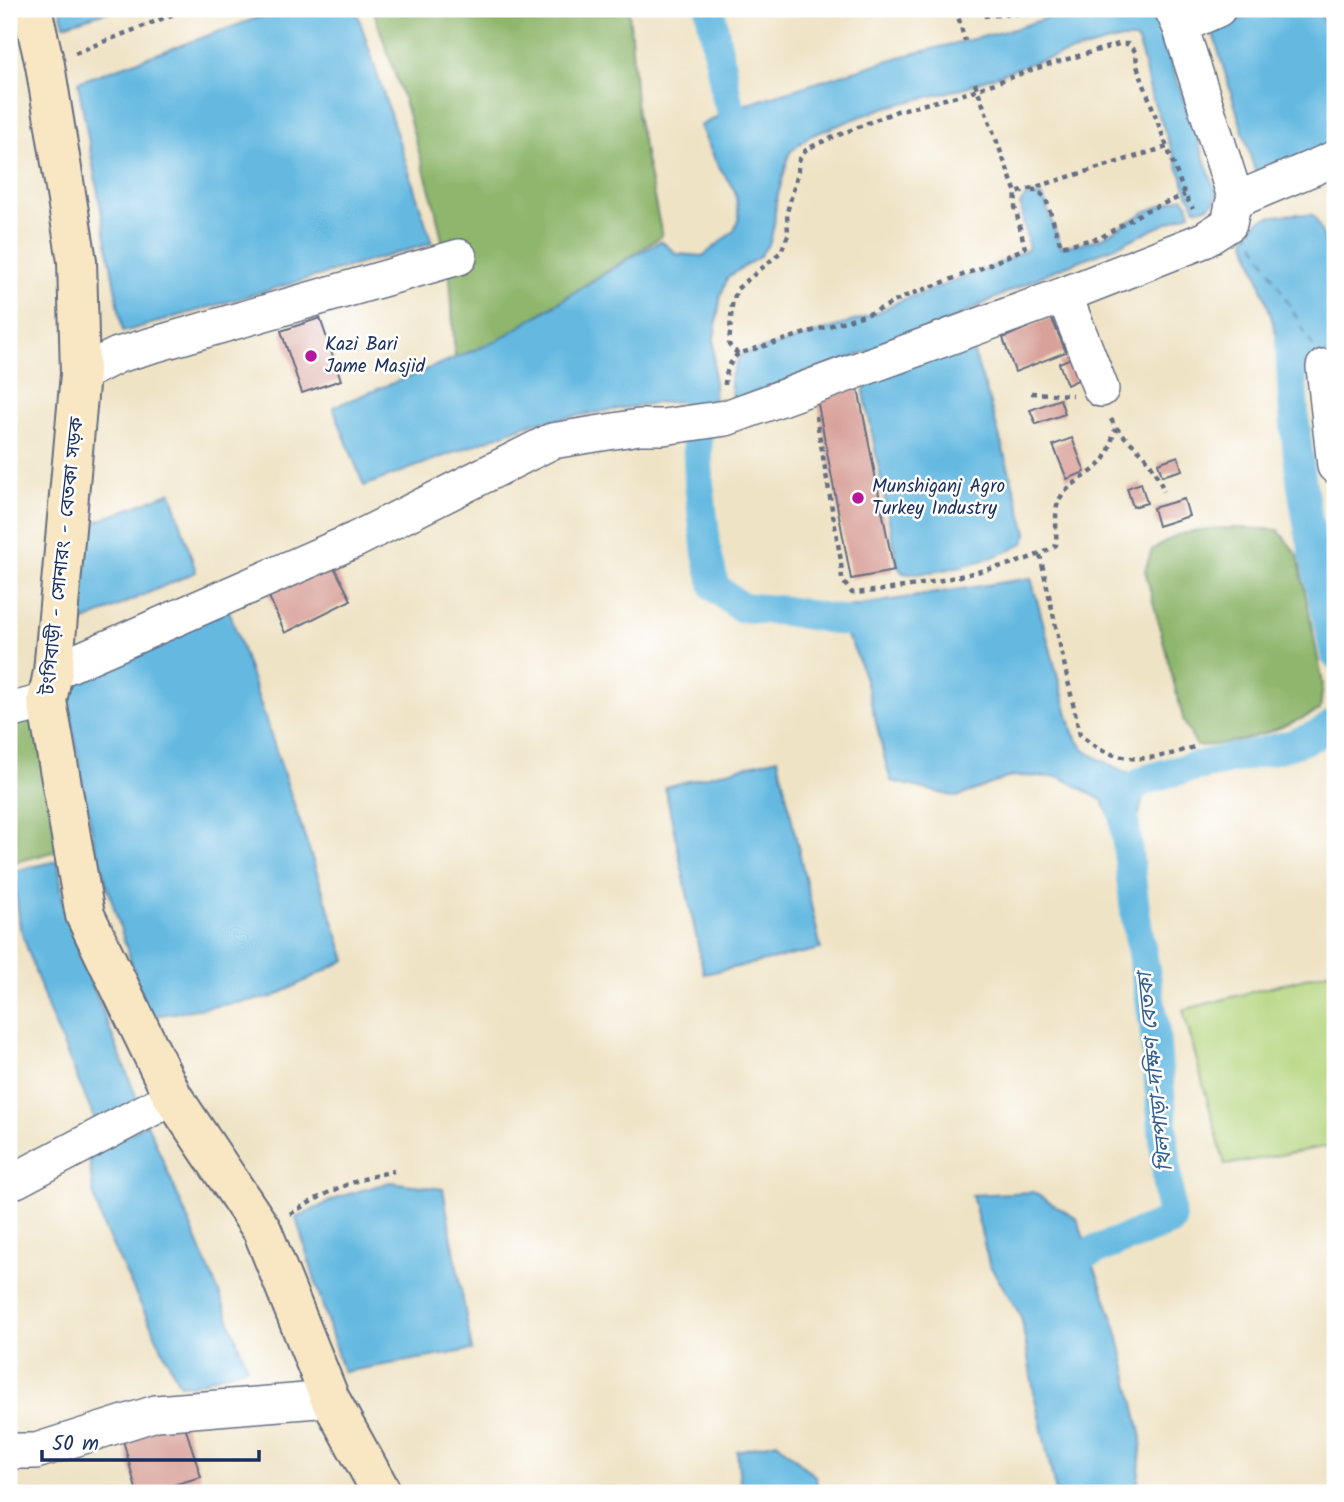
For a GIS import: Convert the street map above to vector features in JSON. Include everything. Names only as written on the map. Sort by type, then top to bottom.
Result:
[{"type":"street","name":"টংগিবাড়ী - সোনারং - বেতকা সড়ক","points":[[32,9],[45,65],[78,261],[80,374],[50,687],[85,915],[173,1097],[261,1230],[330,1399],[382,1493]]},
{"type":"street","points":[[1219,9],[1176,17],[1236,200]]},
{"type":"street","points":[[9,711],[50,687],[355,540],[552,441],[639,427],[663,427],[726,418],[1064,295],[1204,240],[1229,225],[1236,200],[1334,159]]},
{"type":"street","points":[[80,374],[118,355],[459,257]]},
{"type":"street","points":[[1064,295],[1101,389]]},
{"type":"street","points":[[1324,367],[1335,466]]},
{"type":"street","points":[[16,1180],[173,1097]]},
{"type":"street","points":[[9,1451],[36,1451],[156,1413],[330,1399]]},
{"type":"path","points":[[45,65],[187,9]]},
{"type":"path","points":[[956,9],[965,41]]},
{"type":"path","points":[[978,9],[982,16],[1007,16],[1057,9]]},
{"type":"path","points":[[975,83],[977,89],[1016,193],[1015,207],[1025,248],[857,318],[738,354],[729,345],[732,305],[737,289],[781,252],[788,235],[789,199],[797,177],[799,160],[806,150],[881,116],[977,89],[1119,44],[1128,44],[1136,52],[1136,66],[1185,195],[1145,211],[1100,237],[1061,246],[1046,199],[1035,193],[1033,188]]},
{"type":"path","points":[[1016,193],[1167,147]]},
{"type":"path","points":[[1101,389],[1115,429],[1142,453],[1157,474],[1164,491]]},
{"type":"path","points":[[816,415],[842,580],[852,593],[883,591],[951,578],[1040,555],[1056,545],[1056,507],[1063,493],[1106,458],[1115,429]]},
{"type":"path","points":[[1040,555],[1080,735],[1092,745],[1115,756],[1140,760],[1197,746]]},
{"type":"path","points":[[261,1230],[331,1190],[394,1171]]},
{"type":"green space","points":[[373,9],[629,9],[637,115],[662,236],[497,341],[455,358],[450,276],[435,208],[406,107]]},
{"type":"green space","points":[[1207,529],[1278,530],[1298,556],[1323,684],[1320,710],[1260,735],[1230,743],[1197,746],[1184,722],[1145,570],[1152,550],[1177,535]]},
{"type":"green space","points":[[37,711],[57,851],[9,864],[9,719]]},
{"type":"green space","points":[[1335,970],[1335,1145],[1225,1165],[1183,1010]]},
{"type":"water","points":[[60,9],[116,9],[64,25]]},
{"type":"water","points":[[282,9],[356,9],[432,243],[123,332],[78,82]]},
{"type":"water","points":[[1073,9],[1159,9],[1170,60],[1217,195],[1212,204],[1195,208],[1188,193],[1151,94],[1139,44],[1135,39],[1122,39],[1031,63],[960,89],[883,108],[810,136],[790,152],[776,202],[770,242],[759,257],[728,277],[721,295],[714,338],[714,399],[655,403],[533,423],[364,486],[333,407],[497,341],[661,241],[677,254],[703,256],[734,231],[739,217],[735,191],[716,162],[700,126],[731,109],[899,57],[1014,29]]},
{"type":"water","points":[[1263,9],[1319,9],[1335,57],[1335,146],[1255,171],[1212,30]]},
{"type":"water","points":[[1041,196],[1045,202],[1061,247],[1100,239],[1145,212],[1183,197],[1190,213],[1110,249],[1050,272],[933,328],[733,400],[730,379],[740,355],[875,314],[900,301],[983,271],[1029,249],[1020,205],[1025,197]]},
{"type":"water","points":[[1295,214],[1313,215],[1335,269],[1335,352],[1309,363],[1295,387],[1288,387],[1275,331],[1245,239],[1255,225],[1265,218]]},
{"type":"water","points":[[964,345],[973,351],[1027,533],[1024,543],[983,560],[930,572],[903,573],[898,567],[865,386]]},
{"type":"water","points":[[171,492],[196,572],[71,627],[93,523]]},
{"type":"water","points":[[1031,578],[1073,733],[1085,751],[1130,774],[1147,772],[1153,783],[1143,797],[1133,839],[1119,837],[1103,801],[1060,777],[1012,776],[957,797],[891,781],[865,682],[852,646],[842,632],[810,620],[812,608],[848,607]]},
{"type":"water","points":[[229,610],[346,960],[273,997],[148,1017],[94,843],[64,681]]},
{"type":"water","points":[[778,758],[821,949],[704,974],[665,787]]},
{"type":"water","points":[[58,861],[65,915],[139,1104],[97,1125],[48,1009],[20,927],[13,871]]},
{"type":"water","points":[[147,1123],[220,1295],[247,1367],[191,1385],[179,1384],[103,1226],[93,1192],[89,1157]]},
{"type":"water","points":[[390,1182],[443,1189],[472,1350],[343,1372],[296,1218],[339,1197]]},
{"type":"water","points":[[1033,1192],[1077,1219],[1117,1330],[1142,1438],[1137,1493],[1056,1493],[1035,1398],[1021,1316],[989,1264],[972,1195]]},
{"type":"water","points":[[777,1442],[816,1477],[818,1493],[741,1493],[737,1451]]},
{"type":"building","points":[[1051,317],[1066,352],[1015,372],[1003,338]]},
{"type":"building","name":"Kazi Bari Jame Masjid","points":[[320,318],[341,380],[302,393],[281,331]]},
{"type":"building","points":[[1071,358],[1080,379],[1067,385],[1059,363]]},
{"type":"building","name":"Munshiganj Agro Turkey Industry","points":[[858,388],[894,571],[851,579],[817,399]]},
{"type":"building","points":[[1060,399],[1065,414],[1036,424],[1030,410]]},
{"type":"building","points":[[1072,438],[1085,472],[1067,479],[1053,445]]},
{"type":"building","points":[[1178,456],[1182,470],[1162,476],[1158,463]]},
{"type":"building","points":[[1141,483],[1147,503],[1133,507],[1127,488]]},
{"type":"building","points":[[1184,499],[1189,516],[1158,526],[1153,508]]},
{"type":"building","points":[[331,561],[351,600],[285,633],[267,592]]},
{"type":"building","points":[[182,1417],[201,1477],[137,1493],[122,1436]]},
{"type":"waterway","points":[[710,9],[727,99],[746,147]]},
{"type":"waterway","name":"খিলপাড়া-দক্ষিণ বেতকা","points":[[1335,316],[1303,325],[1290,340],[1301,477],[1335,654]]},
{"type":"waterway","points":[[694,361],[699,483],[707,554],[715,587],[740,607],[786,611],[850,622]]},
{"type":"waterway","name":"খিলপাড়া-দক্ষিণ বেতকা","points":[[1055,1269],[1054,1266],[1171,1221],[1154,1023],[1136,918],[1121,795],[1146,780],[1169,773],[1300,741],[1321,733],[1335,722]]},
{"type":"ferry route","points":[[1246,228],[1317,354]]},
{"type":"place","name":"Kazi Bari Jame Masjid","points":[[311,356]]},
{"type":"place","name":"Munshiganj Agro Turkey Industry","points":[[858,498]]}]
